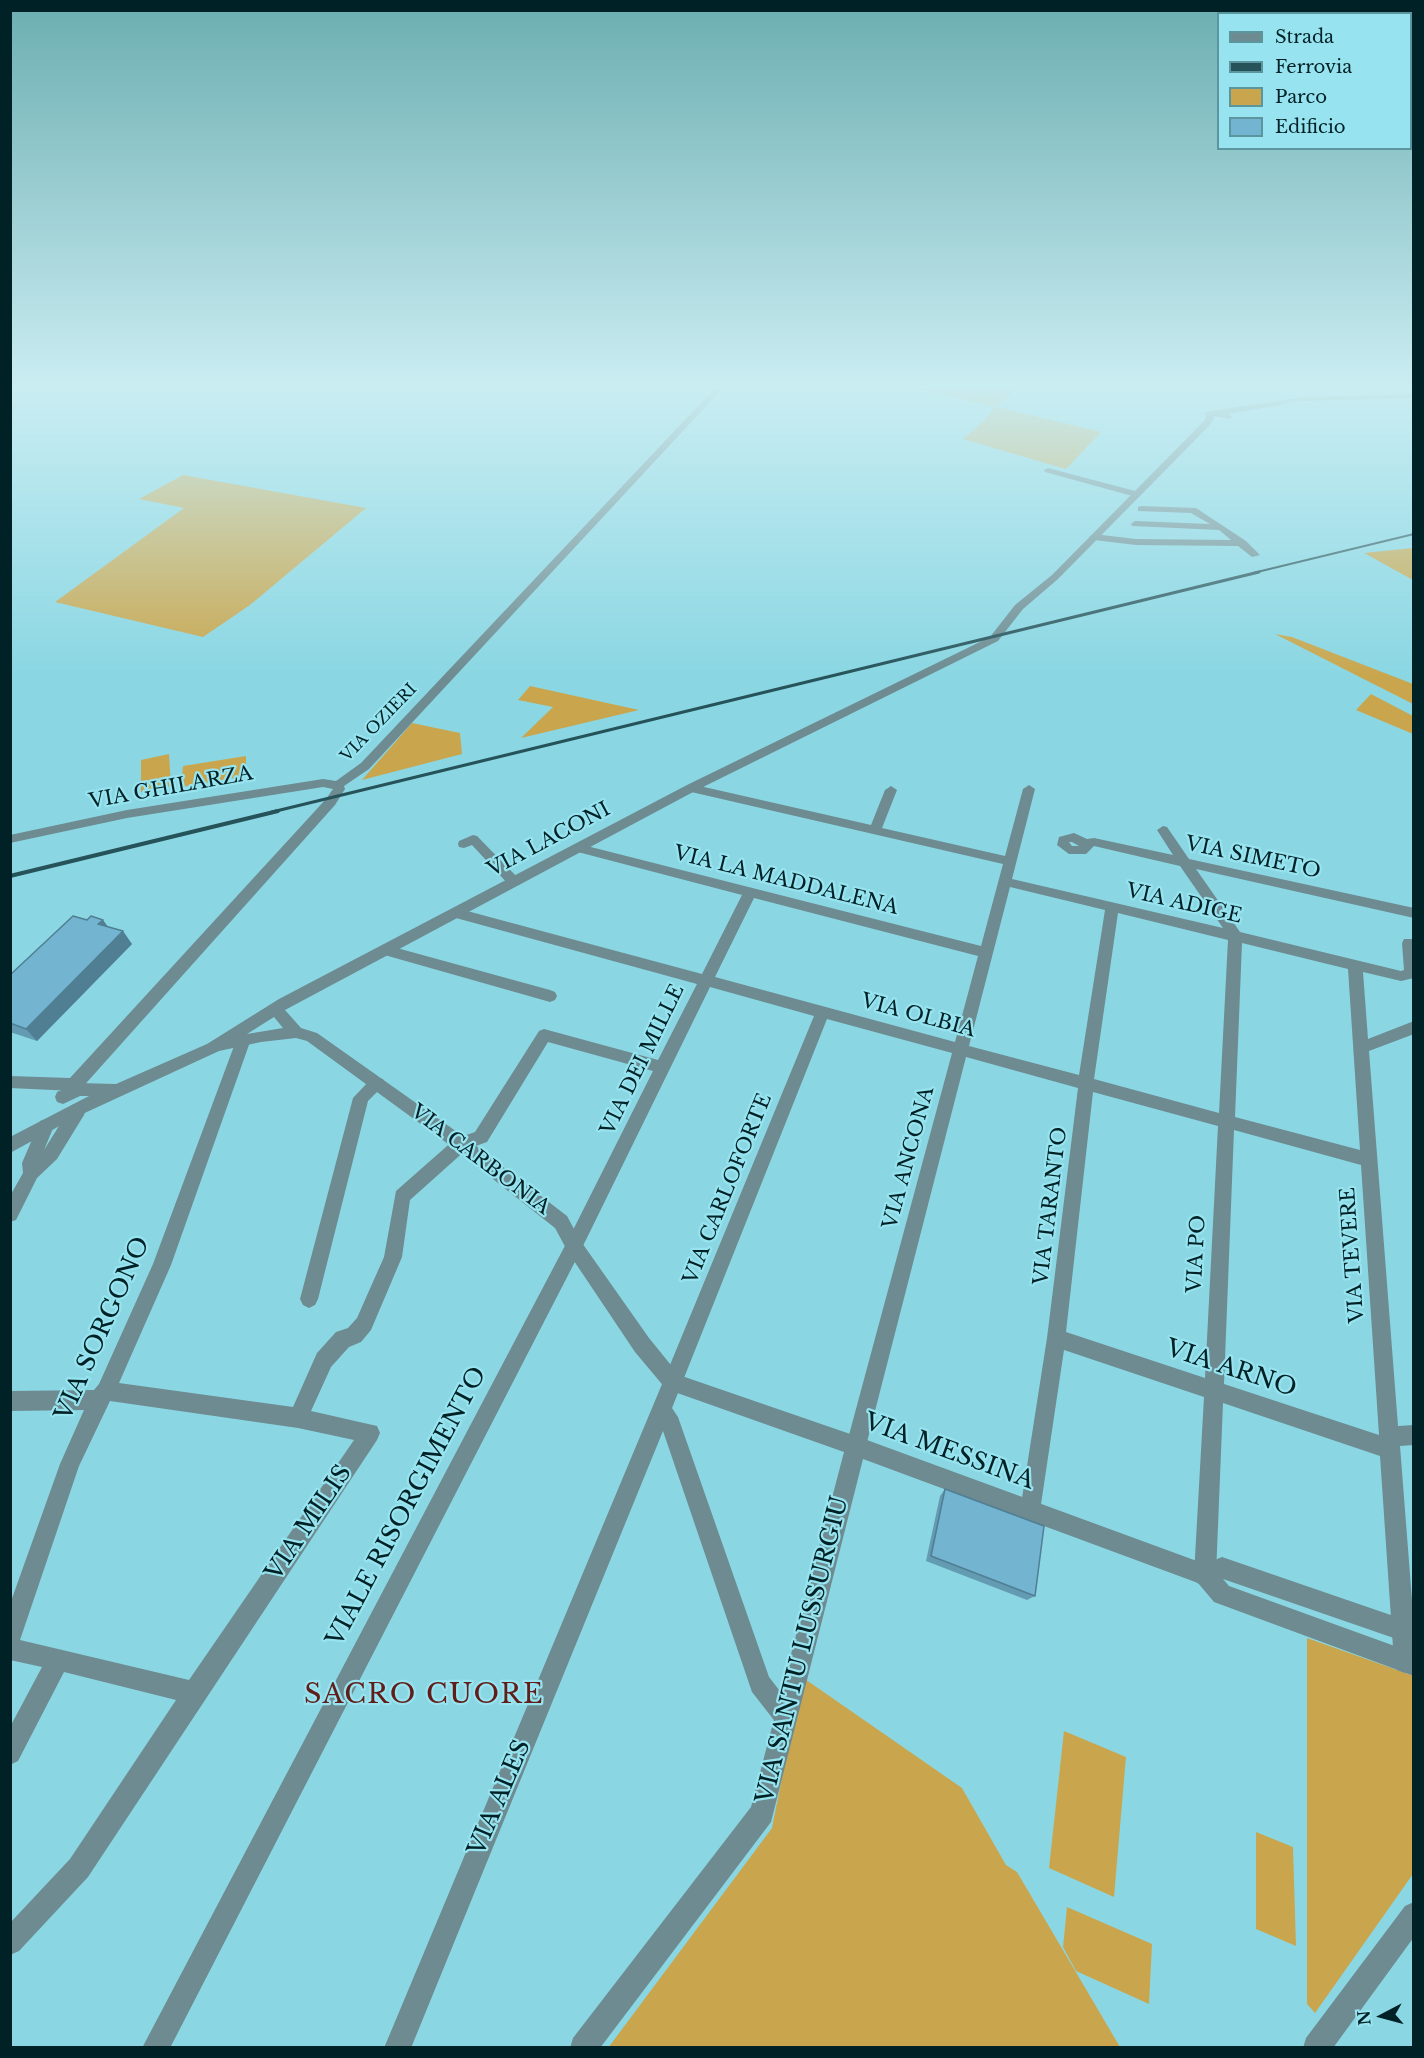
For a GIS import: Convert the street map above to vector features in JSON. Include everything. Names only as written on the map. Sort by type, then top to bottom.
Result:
[{"type":"street","name":"VIA OZIERI","points":[[74,1099],[316,819],[334,797],[339,789],[338,785],[365,766],[628,485]]},
{"type":"street","points":[[1103,485],[1136,494]]},
{"type":"street","points":[[1094,537],[1145,485]]},
{"type":"street","points":[[1129,501],[1141,506],[1141,509]]},
{"type":"street","points":[[1141,509],[1135,524],[1144,542]]},
{"type":"street","points":[[1141,509],[1193,510],[1221,527],[1255,555]]},
{"type":"street","points":[[1135,524],[1221,527]]},
{"type":"street","points":[[1094,537],[1144,542],[1243,543]]},
{"type":"street","name":"VIA LACONI","points":[[74,1099],[121,1089],[212,1048],[276,1009],[691,788],[994,639],[1019,607],[1055,578],[1094,537]]},
{"type":"street","name":"VIA GHILARZA","points":[[10,839],[127,813],[323,783],[338,785]]},
{"type":"street","points":[[691,788],[1009,861]]},
{"type":"street","name":"VIA ANCONA","points":[[855,1446],[1029,789]]},
{"type":"street","points":[[875,830],[891,790]]},
{"type":"street","points":[[1163,830],[1235,936]]},
{"type":"street","points":[[464,844],[473,840],[514,882]]},
{"type":"street","name":"VIA SIMETO","points":[[1085,844],[1094,842],[1413,913]]},
{"type":"street","name":"VIA LA MADDALENA","points":[[579,848],[984,952]]},
{"type":"street","name":"VIA ADIGE","points":[[1003,881],[1355,965]]},
{"type":"street","name":"VIA DEI MILLE","points":[[574,1246],[750,892]]},
{"type":"street","name":"VIA TARANTO","points":[[1030,1511],[1056,1338],[1086,1083],[1112,907]]},
{"type":"street","name":"VIA OLBIA","points":[[456,913],[1369,1160]]},
{"type":"street","name":"VIA PO","points":[[1206,1575],[1235,936]]},
{"type":"street","points":[[1355,965],[1401,976],[1411,972],[1409,943]]},
{"type":"street","points":[[386,950],[550,996]]},
{"type":"street","name":"VIA TEVERE","points":[[1355,965],[1389,1443],[1408,1632]]},
{"type":"street","name":"VIA CARBONIA","points":[[276,1009],[296,1032],[312,1037],[461,1144],[561,1222],[574,1246],[642,1345],[673,1382]]},
{"type":"street","name":"VIA CARLOFORTE","points":[[673,1382],[823,1012]]},
{"type":"street","points":[[1361,1045],[1372,1046],[1413,1028]]},
{"type":"street","points":[[212,1048],[261,1036],[296,1032]]},
{"type":"street","points":[[10,1401],[103,1395],[298,1418],[324,1360],[343,1339],[354,1336],[364,1324],[393,1257],[402,1196],[461,1144],[481,1137],[544,1035],[663,1068]]},
{"type":"street","name":"VIA SORGONO","points":[[10,1637],[70,1464],[162,1265],[242,1042]]},
{"type":"street","points":[[10,1082],[74,1099]]},
{"type":"street","points":[[309,1299],[361,1098],[377,1084]]},
{"type":"street","points":[[10,1146],[46,1126],[74,1099]]},
{"type":"street","points":[[10,1214],[31,1173],[51,1154],[74,1099]]},
{"type":"street","points":[[31,1173],[30,1163],[46,1126]]},
{"type":"street","name":"VIALE RISORGIMENTO","points":[[155,2048],[574,1246]]},
{"type":"street","name":"VIA ARNO","points":[[1056,1338],[1213,1390],[1389,1443]]},
{"type":"street","name":"VIA ALES","points":[[397,2048],[673,1382]]},
{"type":"street","name":"VIA MESSINA","points":[[673,1382],[1206,1575],[1222,1594],[1409,1664],[1408,1632],[1222,1568],[1206,1575]]},
{"type":"street","points":[[660,1413],[668,1417],[760,1684],[784,1716]]},
{"type":"street","name":"VIA MILIS","points":[[10,1942],[79,1868],[194,1693],[370,1434],[298,1418]]},
{"type":"street","points":[[1389,1443],[1413,1435]]},
{"type":"street","name":"VIA SANTU LUSSURGIU","points":[[583,2048],[762,1813],[784,1716],[855,1446]]},
{"type":"street","points":[[10,1649],[194,1693]]},
{"type":"street","points":[[10,1753],[58,1659]]},
{"type":"street","points":[[1316,2048],[1413,1915]]},
{"type":"green space","points":[[165,485],[239,485],[366,508],[250,605],[203,637],[55,602],[184,508],[139,499]]},
{"type":"green space","points":[[1413,548],[1413,580],[1364,553]]},
{"type":"green space","points":[[1275,634],[1292,637],[1413,684],[1413,704]]},
{"type":"green space","points":[[530,686],[639,710],[521,738],[553,707],[518,700]]},
{"type":"green space","points":[[1371,694],[1413,716],[1413,734],[1356,710]]},
{"type":"green space","points":[[412,723],[460,733],[462,754],[362,780]]},
{"type":"green space","points":[[169,754],[171,786],[141,792],[141,760]]},
{"type":"green space","points":[[246,756],[246,776],[181,787],[183,766]]},
{"type":"green space","points":[[1307,1638],[1414,1676],[1413,1874],[1315,2013],[1307,2004]]},
{"type":"green space","points":[[802,1677],[962,1788],[1006,1865],[1017,1872],[1120,2047],[608,2048],[772,1828]]},
{"type":"green space","points":[[1064,1731],[1126,1757],[1114,1897],[1049,1868]]},
{"type":"green space","points":[[1256,1832],[1293,1847],[1296,1946],[1256,1929]]},
{"type":"green space","points":[[1067,1907],[1152,1944],[1149,2004],[1076,1971],[1063,1947]]},
{"type":"building","points":[[73,916],[87,920],[91,916],[103,920],[98,924],[123,931],[26,1029],[10,1023],[10,975]]},
{"type":"building","points":[[945,1489],[1044,1526],[1035,1596],[931,1556]]},
{"type":"railway","points":[[1253,573],[1414,534]]},
{"type":"railway","points":[[272,812],[1259,572]]},
{"type":"railway","points":[[10,876],[278,811]]},
{"type":"district","name":"SACRO CUORE","points":[[424,1695]]}]
